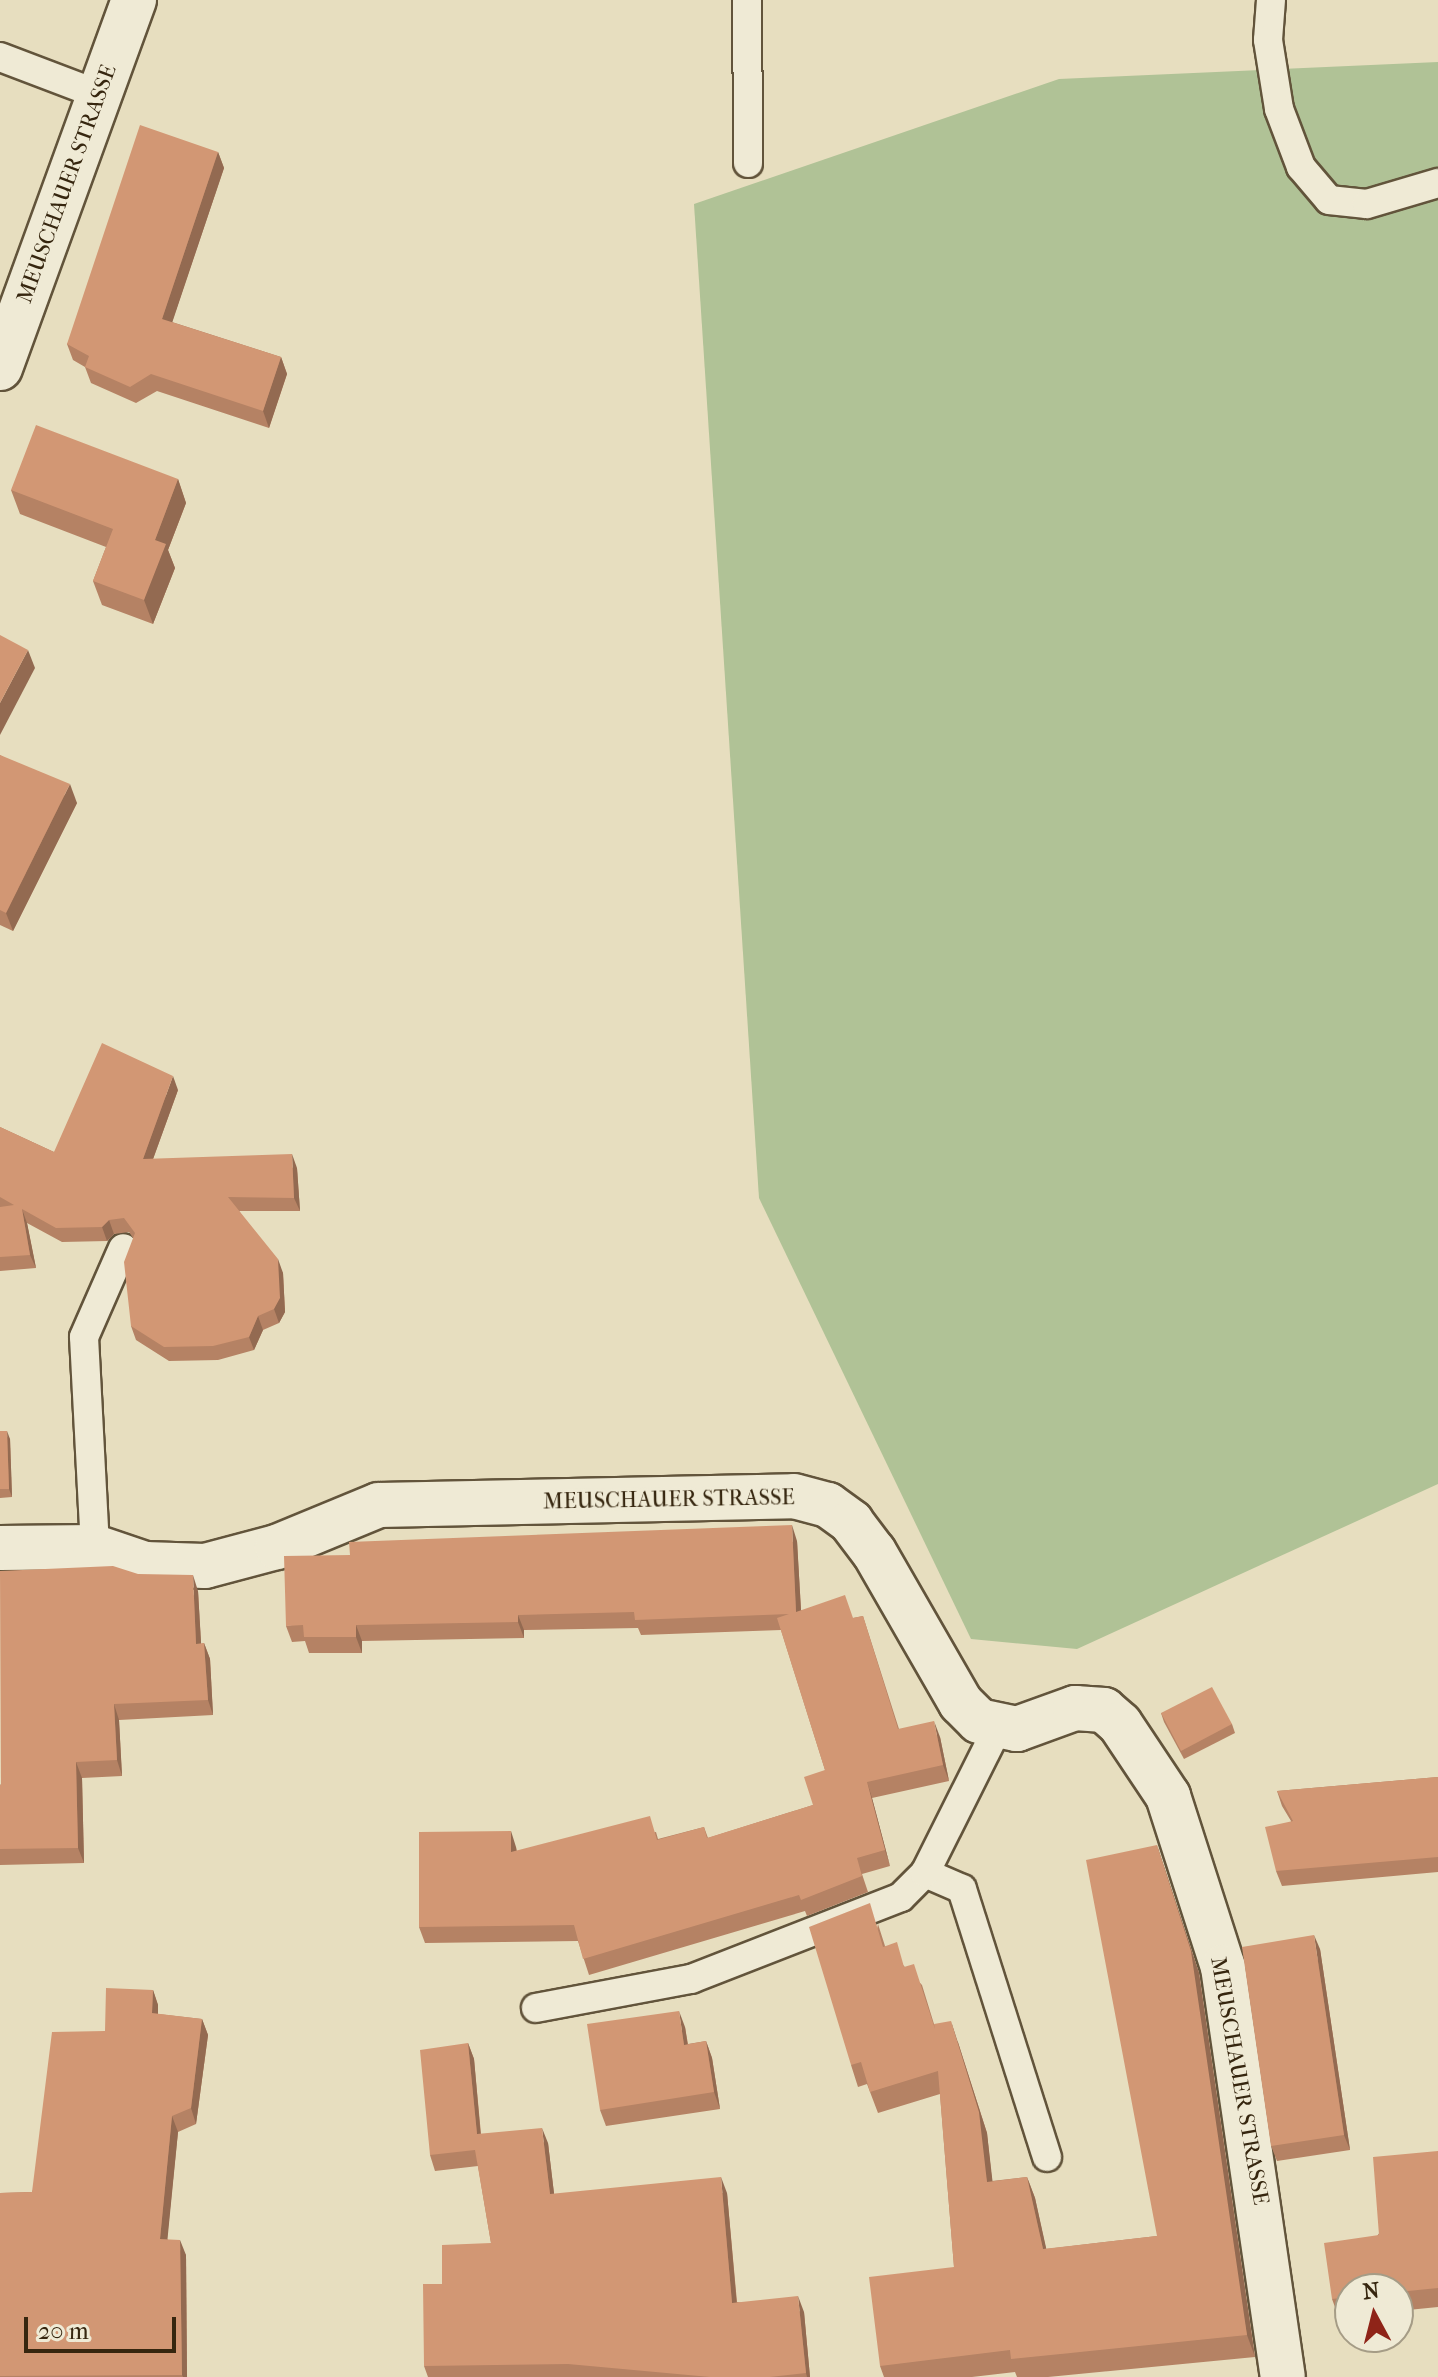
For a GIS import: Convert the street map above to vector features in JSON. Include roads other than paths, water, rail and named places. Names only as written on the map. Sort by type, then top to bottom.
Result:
[{"type":"street","name":"MEUSCHAUER STRASSE","points":[[0,368],[134,0]]},
{"type":"street","name":"MEUSCHAUER STRASSE","points":[[0,1548],[95,1547],[145,1564],[205,1566],[277,1547],[379,1505],[794,1496],[828,1505],[851,1522],[961,1703],[979,1721],[997,1729],[1017,1729],[1075,1708],[1104,1710],[1120,1724],[1168,1796],[1223,1967],[1283,2377]]},
{"type":"lane","points":[[747,0],[748,163]]},
{"type":"lane","points":[[1271,0],[1268,40],[1279,109],[1301,167],[1329,200],[1367,204],[1438,183]]},
{"type":"lane","points":[[0,57],[100,95]]},
{"type":"lane","points":[[95,1547],[84,1337],[123,1248]]},
{"type":"lane","points":[[536,2008],[691,1979],[879,1909],[901,1897],[925,1873],[997,1729]]},
{"type":"lane","points":[[925,1873],[962,1889],[1047,2157]]}]
